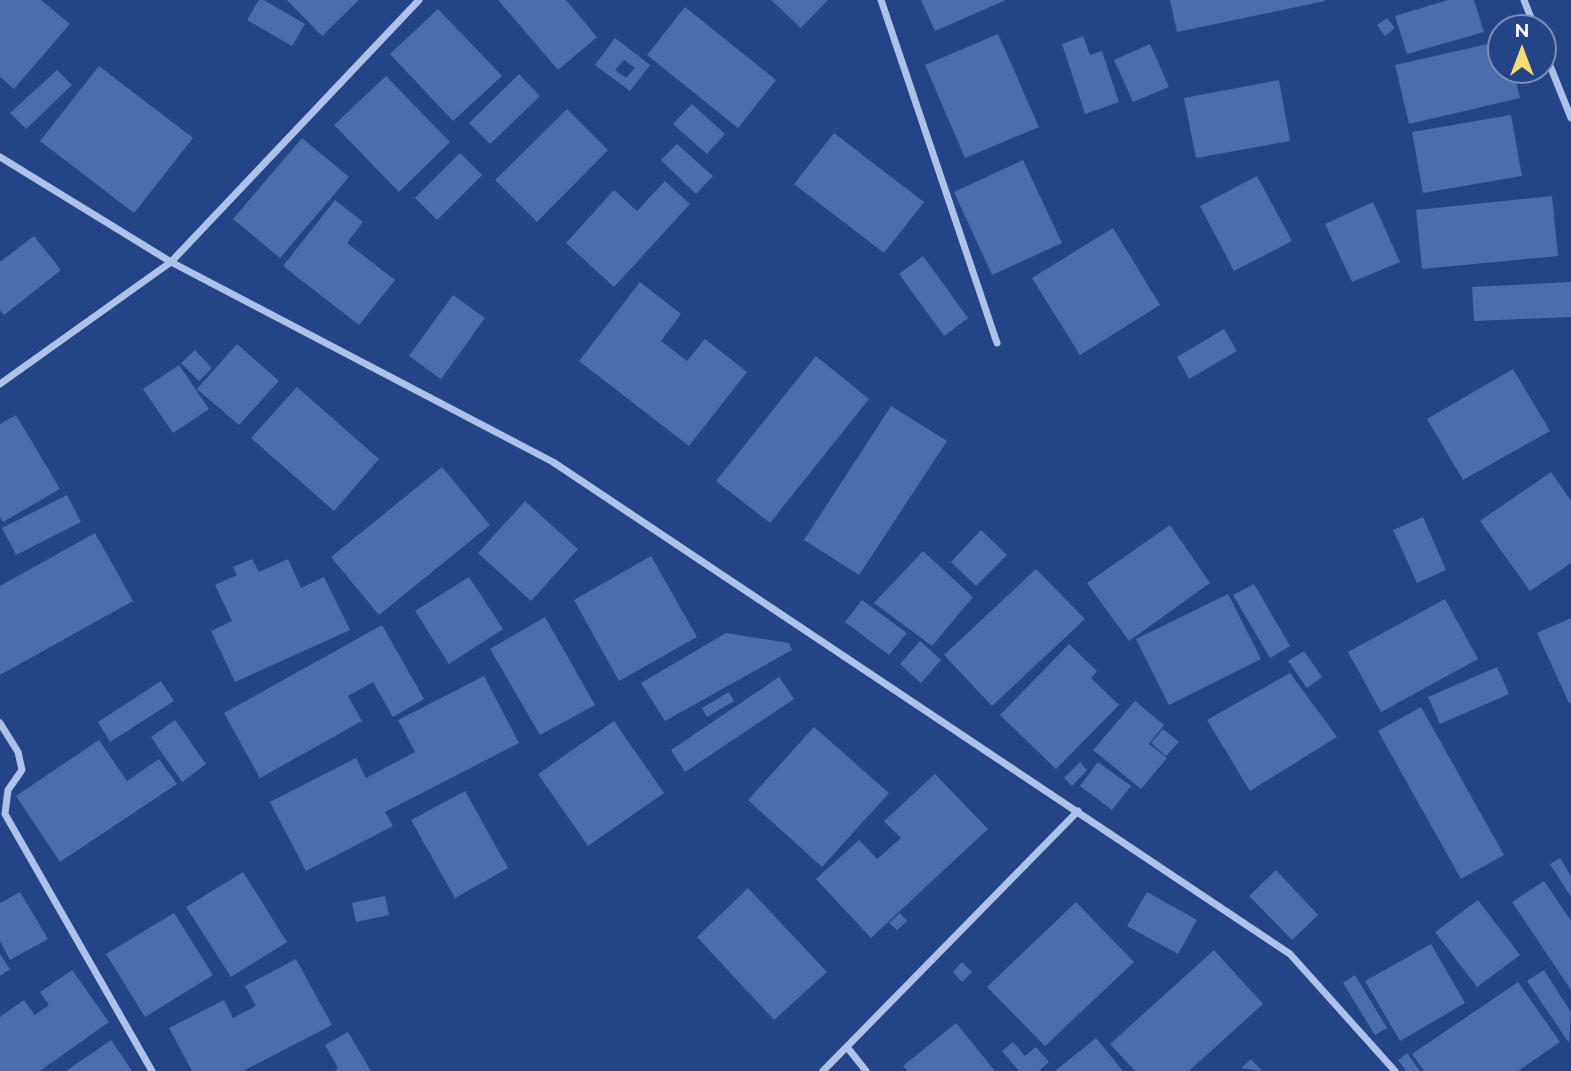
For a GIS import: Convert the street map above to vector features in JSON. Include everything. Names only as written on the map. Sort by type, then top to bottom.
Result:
[{"type":"street","points":[[0,384],[171,262],[419,0]]},
{"type":"street","points":[[881,0],[997,343]]},
{"type":"street","points":[[1557,83],[1571,118]]},
{"type":"street","points":[[0,157],[171,262],[553,462],[1290,954],[1395,1071]]},
{"type":"street","points":[[0,723],[18,751],[22,770],[8,790],[5,814],[152,1071]]},
{"type":"street","points":[[824,1071],[1078,811]]},
{"type":"street","points":[[847,1047],[866,1071]]},
{"type":"building","points":[[0,0],[41,0],[70,24],[14,89],[0,77]]},
{"type":"building","points":[[259,0],[264,0],[305,24],[292,46],[247,20]]},
{"type":"building","points":[[287,0],[359,0],[322,36]]},
{"type":"building","points":[[498,0],[566,0],[597,37],[558,70]]},
{"type":"building","points":[[771,0],[828,0],[801,28]]},
{"type":"building","points":[[921,0],[1006,0],[935,31]]},
{"type":"building","points":[[1170,0],[1325,0],[1325,1],[1177,32]]},
{"type":"building","points":[[1448,0],[1474,0],[1484,32],[1407,54],[1395,16]]},
{"type":"building","points":[[685,7],[776,80],[738,128],[647,55]]},
{"type":"building","points":[[438,9],[502,76],[453,121],[390,54]]},
{"type":"building","points":[[1387,18],[1395,28],[1385,36],[1377,25]]},
{"type":"building","points":[[998,34],[1039,127],[965,158],[925,65]]},
{"type":"building","points":[[1083,36],[1090,55],[1102,51],[1119,102],[1085,114],[1062,44]]},
{"type":"building","points":[[615,38],[650,65],[630,91],[595,65]],"holes":[[[624,60],[635,68],[626,78],[615,70]]]},
{"type":"building","points":[[1150,44],[1169,87],[1133,102],[1114,60]]},
{"type":"building","points":[[1487,44],[1487,84],[1516,84],[1520,98],[1409,124],[1395,65]]},
{"type":"building","points":[[99,66],[193,138],[134,213],[40,141]]},
{"type":"building","points":[[57,70],[72,85],[26,129],[10,113]]},
{"type":"building","points":[[519,74],[540,96],[490,144],[469,123]]},
{"type":"building","points":[[386,76],[450,142],[399,192],[334,125]]},
{"type":"building","points":[[1279,80],[1290,141],[1196,158],[1184,98]]},
{"type":"building","points":[[692,104],[725,134],[707,154],[673,124]]},
{"type":"building","points":[[567,109],[608,150],[537,222],[495,180]]},
{"type":"building","points":[[1511,115],[1522,176],[1423,193],[1412,132]]},
{"type":"building","points":[[834,133],[924,202],[884,253],[794,184]]},
{"type":"building","points":[[302,138],[349,177],[280,258],[233,219]]},
{"type":"building","points":[[677,144],[713,176],[696,194],[661,160]]},
{"type":"building","points":[[460,153],[482,175],[437,220],[415,198]]},
{"type":"building","points":[[1023,160],[1062,243],[992,275],[954,192]]},
{"type":"building","points":[[1257,176],[1292,241],[1234,271],[1200,206]]},
{"type":"building","points":[[665,181],[690,204],[614,287],[566,243],[614,190],[637,211]]},
{"type":"building","points":[[1552,196],[1558,256],[1422,269],[1416,210]]},
{"type":"building","points":[[335,200],[363,222],[347,243],[395,280],[359,325],[283,266]]},
{"type":"building","points":[[1373,202],[1400,262],[1352,282],[1325,224]]},
{"type":"building","points":[[1113,228],[1160,305],[1080,355],[1032,278]]},
{"type":"building","points":[[34,236],[61,270],[4,315],[0,310],[0,262]]},
{"type":"building","points":[[923,256],[968,318],[944,336],[899,274]]},
{"type":"building","points":[[640,282],[681,314],[661,341],[687,361],[705,339],[747,372],[689,446],[579,361]]},
{"type":"building","points":[[1571,282],[1571,317],[1474,321],[1472,287]]},
{"type":"building","points":[[453,295],[485,318],[441,379],[409,356]]},
{"type":"building","points":[[1224,329],[1237,351],[1189,379],[1177,357]]},
{"type":"building","points":[[237,344],[279,381],[239,425],[197,389]]},
{"type":"building","points":[[195,350],[212,368],[199,381],[181,363]]},
{"type":"building","points":[[816,356],[869,399],[770,523],[716,481]]},
{"type":"building","points":[[179,365],[209,409],[173,433],[143,389]]},
{"type":"building","points":[[1513,369],[1550,431],[1463,480],[1427,419]]},
{"type":"building","points":[[297,387],[379,459],[334,511],[251,438]]},
{"type":"building","points":[[891,406],[947,441],[859,575],[804,540]]},
{"type":"building","points":[[16,415],[60,489],[3,522],[0,517],[0,424]]},
{"type":"building","points":[[442,467],[490,525],[379,615],[331,557]]},
{"type":"building","points":[[1551,472],[1571,501],[1571,563],[1530,591],[1480,521]]},
{"type":"building","points":[[67,495],[81,522],[16,555],[2,528]]},
{"type":"building","points":[[525,501],[578,549],[531,601],[478,553]]},
{"type":"building","points":[[1423,517],[1446,570],[1417,583],[1393,530]]},
{"type":"building","points":[[1170,525],[1210,583],[1129,641],[1087,583]]},
{"type":"building","points":[[981,530],[1007,555],[976,586],[951,562]]},
{"type":"building","points":[[95,533],[133,601],[0,675],[0,586]]},
{"type":"building","points":[[923,551],[973,597],[932,646],[874,603]]},
{"type":"building","points":[[651,556],[697,637],[619,681],[574,600]]},
{"type":"building","points":[[252,559],[259,572],[288,559],[301,588],[324,577],[350,630],[235,682],[211,631],[232,621],[215,585],[237,575],[233,567]]},
{"type":"building","points":[[1036,569],[1085,619],[992,706],[944,655]]},
{"type":"building","points":[[469,577],[503,629],[449,664],[415,611]]},
{"type":"building","points":[[1254,584],[1290,646],[1270,658],[1233,595]]},
{"type":"building","points":[[1228,594],[1261,659],[1169,705],[1136,639]]},
{"type":"building","points":[[1445,599],[1478,659],[1381,712],[1348,652]]},
{"type":"building","points":[[862,600],[907,633],[889,655],[845,622]]},
{"type":"building","points":[[545,617],[595,705],[540,735],[490,649]]},
{"type":"building","points":[[1571,618],[1571,703],[1569,703],[1537,633]]},
{"type":"building","points":[[382,625],[424,699],[393,717],[373,682],[348,696],[362,721],[260,778],[224,713]]},
{"type":"building","points":[[726,633],[789,643],[792,650],[665,721],[641,683]]},
{"type":"building","points":[[920,641],[941,660],[921,683],[900,664]]},
{"type":"building","points":[[1069,644],[1097,671],[1091,678],[1119,705],[1056,769],[1000,715]]},
{"type":"building","points":[[1304,651],[1322,677],[1307,688],[1288,661]]},
{"type":"building","points":[[1497,667],[1509,694],[1440,724],[1428,697]]},
{"type":"building","points":[[1290,673],[1337,737],[1250,791],[1207,720]]},
{"type":"building","points":[[484,676],[519,743],[385,812],[393,826],[306,871],[270,802],[356,758],[366,778],[415,752],[398,720]]},
{"type":"building","points":[[779,677],[794,699],[685,772],[671,750]]},
{"type":"building","points":[[161,681],[174,701],[110,742],[98,722]]},
{"type":"building","points":[[729,692],[734,701],[707,717],[702,708]]},
{"type":"building","points":[[1135,701],[1164,725],[1149,744],[1167,758],[1141,789],[1093,750]]},
{"type":"building","points":[[1421,707],[1504,855],[1461,879],[1378,731]]},
{"type":"building","points":[[175,720],[206,764],[182,782],[151,737]]},
{"type":"building","points":[[614,721],[664,793],[588,846],[538,774]]},
{"type":"building","points":[[814,727],[889,793],[822,867],[748,800]]},
{"type":"building","points":[[1163,729],[1179,742],[1166,756],[1151,743]]},
{"type":"building","points":[[99,740],[127,781],[159,759],[177,784],[60,862],[16,796]]},
{"type":"building","points":[[1080,762],[1087,770],[1072,786],[1064,778]]},
{"type":"building","points":[[1098,762],[1131,786],[1112,810],[1080,786]]},
{"type":"building","points":[[935,774],[988,829],[871,938],[816,879],[859,840],[877,859],[901,838],[884,821]]},
{"type":"building","points":[[465,791],[508,868],[455,898],[411,820]]},
{"type":"building","points":[[1560,858],[1571,876],[1571,897],[1550,864]]},
{"type":"building","points":[[1276,870],[1318,915],[1292,940],[1249,896]]},
{"type":"building","points":[[243,872],[287,942],[231,977],[186,907]]},
{"type":"building","points":[[1544,881],[1571,921],[1571,990],[1512,902]]},
{"type":"building","points":[[748,888],[827,972],[774,1020],[697,937]]},
{"type":"building","points":[[20,892],[48,939],[10,960],[0,941],[0,903]]},
{"type":"building","points":[[1147,892],[1197,920],[1178,954],[1127,926]]},
{"type":"building","points":[[385,896],[389,915],[356,922],[352,903]]},
{"type":"building","points":[[1478,900],[1520,955],[1477,987],[1435,932]]},
{"type":"building","points":[[1076,902],[1134,962],[1045,1046],[987,987]]},
{"type":"building","points":[[174,913],[213,975],[145,1017],[106,954]]},
{"type":"building","points":[[900,913],[907,921],[897,930],[889,923]]},
{"type":"building","points":[[1431,944],[1465,1003],[1400,1041],[1365,981]]},
{"type":"building","points":[[1214,950],[1263,1004],[1189,1071],[1135,1071],[1110,1044]]},
{"type":"building","points":[[0,954],[10,969],[0,976]]},
{"type":"building","points":[[296,959],[332,1025],[243,1071],[192,1071],[169,1028],[224,1000],[233,1018],[256,1006],[245,986]]},
{"type":"building","points":[[962,962],[972,972],[962,982],[953,972]]},
{"type":"building","points":[[72,970],[109,1022],[40,1071],[0,1071],[0,1017],[24,1000],[35,1015],[49,1005],[40,992]]},
{"type":"building","points":[[1544,970],[1571,1012],[1569,1043],[1527,981]]},
{"type":"building","points":[[1355,975],[1387,1028],[1375,1035],[1343,983]]},
{"type":"building","points":[[1518,982],[1560,1042],[1518,1071],[1424,1071],[1412,1054]]},
{"type":"building","points":[[956,1023],[995,1071],[908,1071],[903,1066]]},
{"type":"building","points":[[348,1032],[371,1071],[334,1071],[338,1068],[325,1045]]},
{"type":"building","points":[[1096,1038],[1123,1071],[1055,1071]]},
{"type":"building","points":[[111,1040],[132,1071],[66,1071]]},
{"type":"building","points":[[1013,1042],[1025,1056],[1036,1047],[1049,1062],[1039,1071],[1019,1071],[1002,1051]]},
{"type":"building","points":[[1407,1053],[1420,1071],[1406,1071],[1398,1060]]},
{"type":"building","points":[[1251,1059],[1262,1071],[1241,1068]]}]
